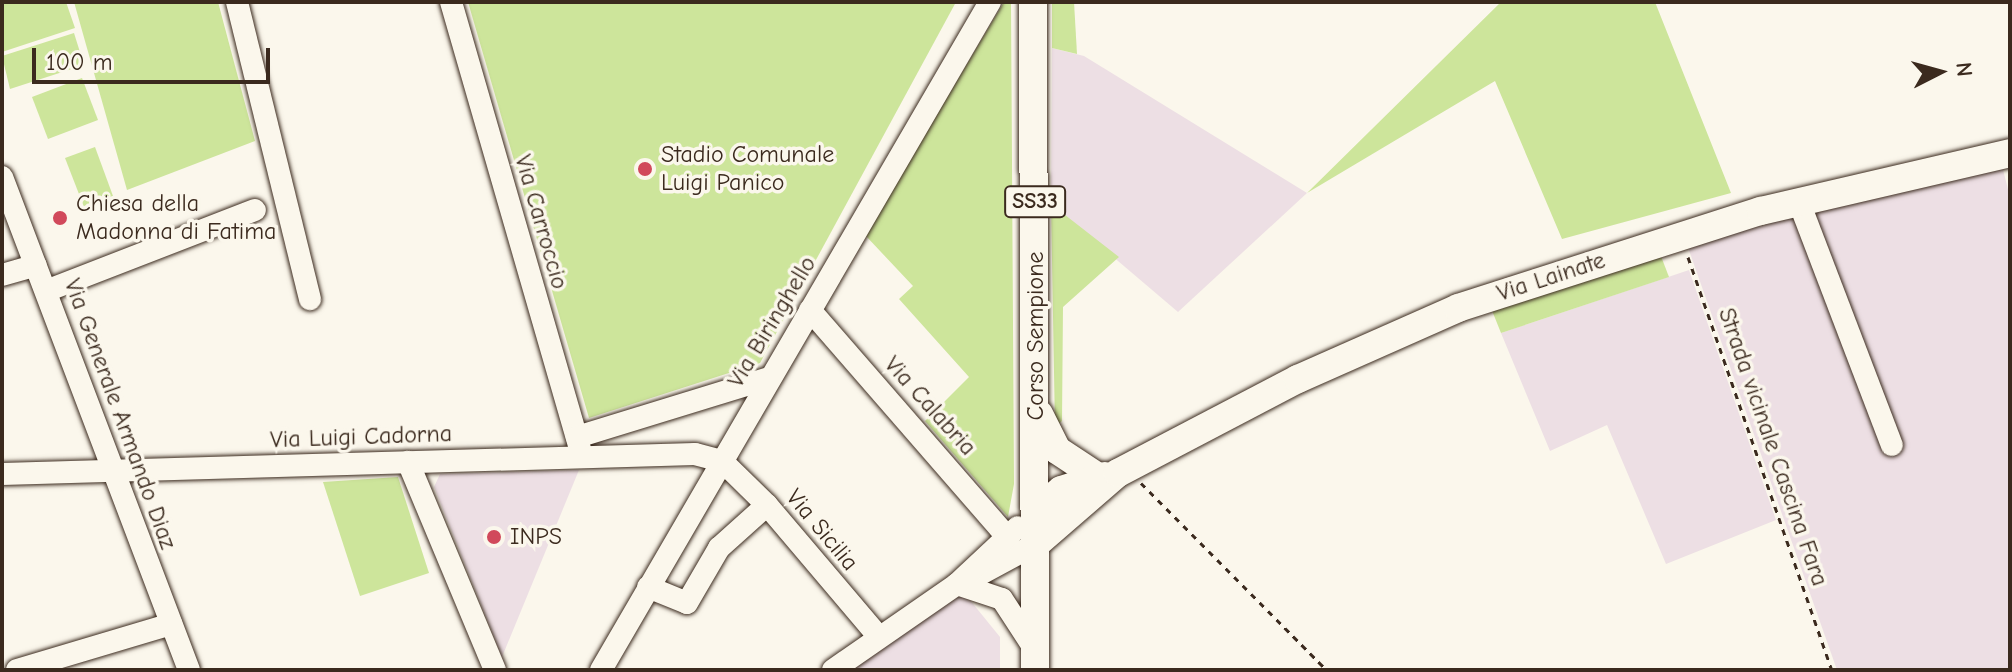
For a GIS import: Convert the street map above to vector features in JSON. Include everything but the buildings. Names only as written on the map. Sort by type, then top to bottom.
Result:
[{"type":"main road","name":"Corso Sempione","points":[[1033,2],[1037,509],[1035,659]]},
{"type":"main road","name":"Via Lainate","points":[[1037,509],[1061,490],[1115,473],[1298,379],[1458,308],[1680,235],[1799,202],[2010,153]]},
{"type":"main road","points":[[1036,401],[1057,450],[1115,473]]},
{"type":"main road","name":"Via Lainate","points":[[1036,544],[1115,473]]},
{"type":"street","points":[[237,2],[310,299]]},
{"type":"street","name":"Via Carroccio","points":[[451,2],[580,447]]},
{"type":"street","name":"Via Biringhello","points":[[601,670],[990,2]]},
{"type":"street","name":"Via Generale Armando Diaz","points":[[2,177],[8,212],[36,265],[189,670]]},
{"type":"street","points":[[1799,202],[1892,445]]},
{"type":"street","points":[[46,291],[255,210]]},
{"type":"street","points":[[2,275],[36,265]]},
{"type":"street","name":"Via Calabria","points":[[810,310],[1008,538]]},
{"type":"street","points":[[580,447],[769,378]]},
{"type":"street","name":"Via Luigi Cadorna","points":[[2,474],[408,462],[580,447],[695,454],[722,461]]},
{"type":"street","name":"Via Sicilia","points":[[722,461],[767,505],[879,637]]},
{"type":"street","points":[[408,462],[495,670]]},
{"type":"street","points":[[648,587],[687,603],[719,548],[767,505]]},
{"type":"street","name":"Via Lainate","points":[[957,584],[1037,509]]},
{"type":"street","name":"Via Lainate","points":[[833,670],[957,584],[1036,544]]},
{"type":"street","points":[[957,584],[1002,599],[1035,659]]},
{"type":"street","points":[[17,670],[171,624]]},
{"type":"path","name":"Strada vicinale Cascina Fara","points":[[1680,235],[1832,670]]},
{"type":"path","points":[[1115,473],[1327,670]]},
{"type":"shaded area","points":[[1052,48],[1084,56],[1307,193],[1178,312],[1051,204]]},
{"type":"shaded area","points":[[2000,158],[2010,197],[2010,670],[1837,670],[1685,239]]},
{"type":"shaded area","points":[[1689,270],[1776,520],[1666,564],[1607,425],[1550,451],[1501,333]]},
{"type":"shaded area","points":[[579,470],[502,657],[434,487],[440,474]]},
{"type":"shaded area","points":[[961,589],[1000,637],[1000,670],[839,670]]},
{"type":"green space","points":[[2,2],[66,2],[75,28],[2,52]]},
{"type":"green space","points":[[74,2],[218,2],[255,141],[127,190]]},
{"type":"green space","name":"Stadio Comunale Luigi Panico","points":[[468,2],[956,2],[760,363],[589,418]]},
{"type":"green space","points":[[1004,2],[1011,2],[1014,484],[1008,517],[925,421],[969,377],[899,299],[913,286],[865,235]]},
{"type":"green space","points":[[1052,2],[1074,2],[1077,54],[1052,48]]},
{"type":"green space","points":[[1501,2],[1655,2],[1731,193],[1562,239],[1495,81],[1307,193]]},
{"type":"green space","points":[[74,33],[84,65],[10,89],[2,56]]},
{"type":"green space","points":[[82,78],[98,120],[48,139],[32,97]]},
{"type":"green space","points":[[95,147],[113,196],[84,207],[65,158]]},
{"type":"green space","points":[[1051,204],[1119,257],[1063,307],[1062,421],[1055,427]]},
{"type":"green space","points":[[1659,251],[1669,277],[1501,333],[1491,308]]},
{"type":"green space","points":[[398,477],[429,573],[360,596],[323,482]]},
{"type":"place","name":"Stadio Comunale Luigi Panico","points":[[645,169]]},
{"type":"place","name":"Chiesa della Madonna di Fatima","points":[[60,218]]},
{"type":"place","name":"INPS","points":[[494,537]]}]
